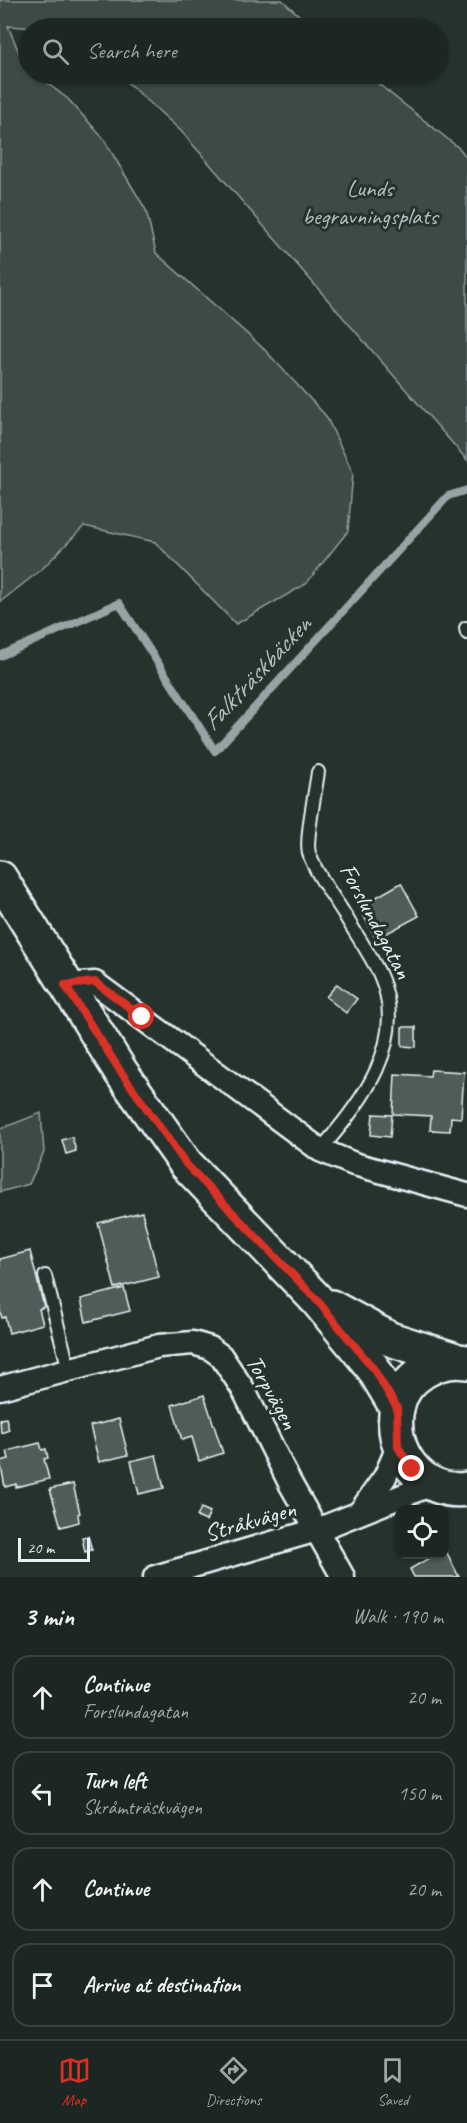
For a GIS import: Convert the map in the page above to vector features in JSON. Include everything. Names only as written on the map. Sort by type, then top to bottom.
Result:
[{"type":"main road","points":[[0,878],[121,1072],[186,1164],[316,1299],[373,1368],[397,1408]]},
{"type":"main road","points":[[316,1299],[390,1339],[460,1361]]},
{"type":"main road","points":[[456,1490],[412,1469],[398,1447],[397,1408],[408,1385],[428,1368],[460,1361]]},
{"type":"street","points":[[65,985],[95,982],[320,1150],[354,1164],[467,1195]]},
{"type":"street","name":"Torpvägen","points":[[0,1389],[159,1346],[193,1343],[210,1348],[221,1356],[243,1389],[343,1577]]},
{"type":"street","points":[[359,1513],[385,1477],[398,1447]]},
{"type":"street","name":"Stråkvägen","points":[[155,1577],[317,1530],[359,1513],[456,1490]]},
{"type":"lane","points":[[466,628],[467,633]]},
{"type":"lane","name":"Forslundagatan","points":[[318,772],[308,852],[380,975],[387,1000],[388,1028],[383,1056],[368,1089],[346,1121],[320,1150]]},
{"type":"lane","points":[[45,1276],[69,1370]]},
{"type":"green space","points":[[0,0],[282,0],[302,18],[18,18],[18,27],[8,26],[18,50],[18,84],[48,84],[68,99],[103,138],[146,210],[156,253],[264,349],[326,416],[353,473],[348,531],[306,584],[236,624],[155,542],[84,526],[42,569],[0,602]]},
{"type":"green space","name":"Lunds begravningsplats","points":[[129,84],[379,84],[460,149],[467,158],[467,460],[181,131]]},
{"type":"green space","points":[[41,1113],[44,1152],[29,1184],[0,1192],[0,1129]]},
{"type":"building","points":[[401,883],[419,916],[376,939],[359,907]]},
{"type":"building","points":[[337,984],[357,999],[346,1013],[326,997]]},
{"type":"building","points":[[402,1027],[416,1027],[416,1047],[402,1046]]},
{"type":"building","points":[[431,1070],[464,1072],[461,1118],[451,1117],[450,1131],[430,1130],[431,1116],[393,1114],[395,1074],[430,1076]]},
{"type":"building","points":[[373,1114],[392,1115],[390,1137],[371,1135]]},
{"type":"building","points":[[72,1137],[76,1151],[66,1154],[62,1140]]},
{"type":"building","points":[[142,1212],[159,1277],[115,1288],[98,1223]]},
{"type":"building","points":[[30,1251],[44,1307],[39,1309],[43,1324],[9,1333],[5,1317],[2,1318],[0,1311],[0,1259]]},
{"type":"building","points":[[124,1288],[130,1311],[86,1322],[81,1299]]},
{"type":"building","points":[[204,1395],[223,1453],[199,1461],[192,1437],[182,1440],[172,1405]]},
{"type":"building","points":[[6,1418],[9,1430],[1,1433],[0,1419]]},
{"type":"building","points":[[119,1419],[128,1455],[99,1462],[90,1426]]},
{"type":"building","points":[[40,1443],[42,1450],[46,1449],[48,1458],[44,1459],[49,1479],[16,1487],[16,1484],[5,1487],[0,1461],[9,1459],[7,1451]]},
{"type":"building","points":[[156,1455],[164,1488],[139,1494],[131,1461]]},
{"type":"building","points":[[73,1484],[80,1513],[78,1514],[79,1522],[61,1527],[50,1489]]},
{"type":"building","points":[[201,1508],[210,1512],[206,1521],[197,1517]]},
{"type":"building","points":[[88,1536],[92,1550],[85,1552],[82,1537]]},
{"type":"building","points":[[449,1557],[459,1577],[414,1577],[410,1569],[427,1559],[449,1559]]},
{"type":"waterway","name":"Falkträskbäcken","points":[[0,656],[119,603],[215,751],[448,496],[467,490]]},
{"type":"route","points":[[142,1017],[95,982],[65,985],[121,1072],[186,1164],[316,1299],[373,1368],[397,1408],[398,1447],[412,1469]]}]
